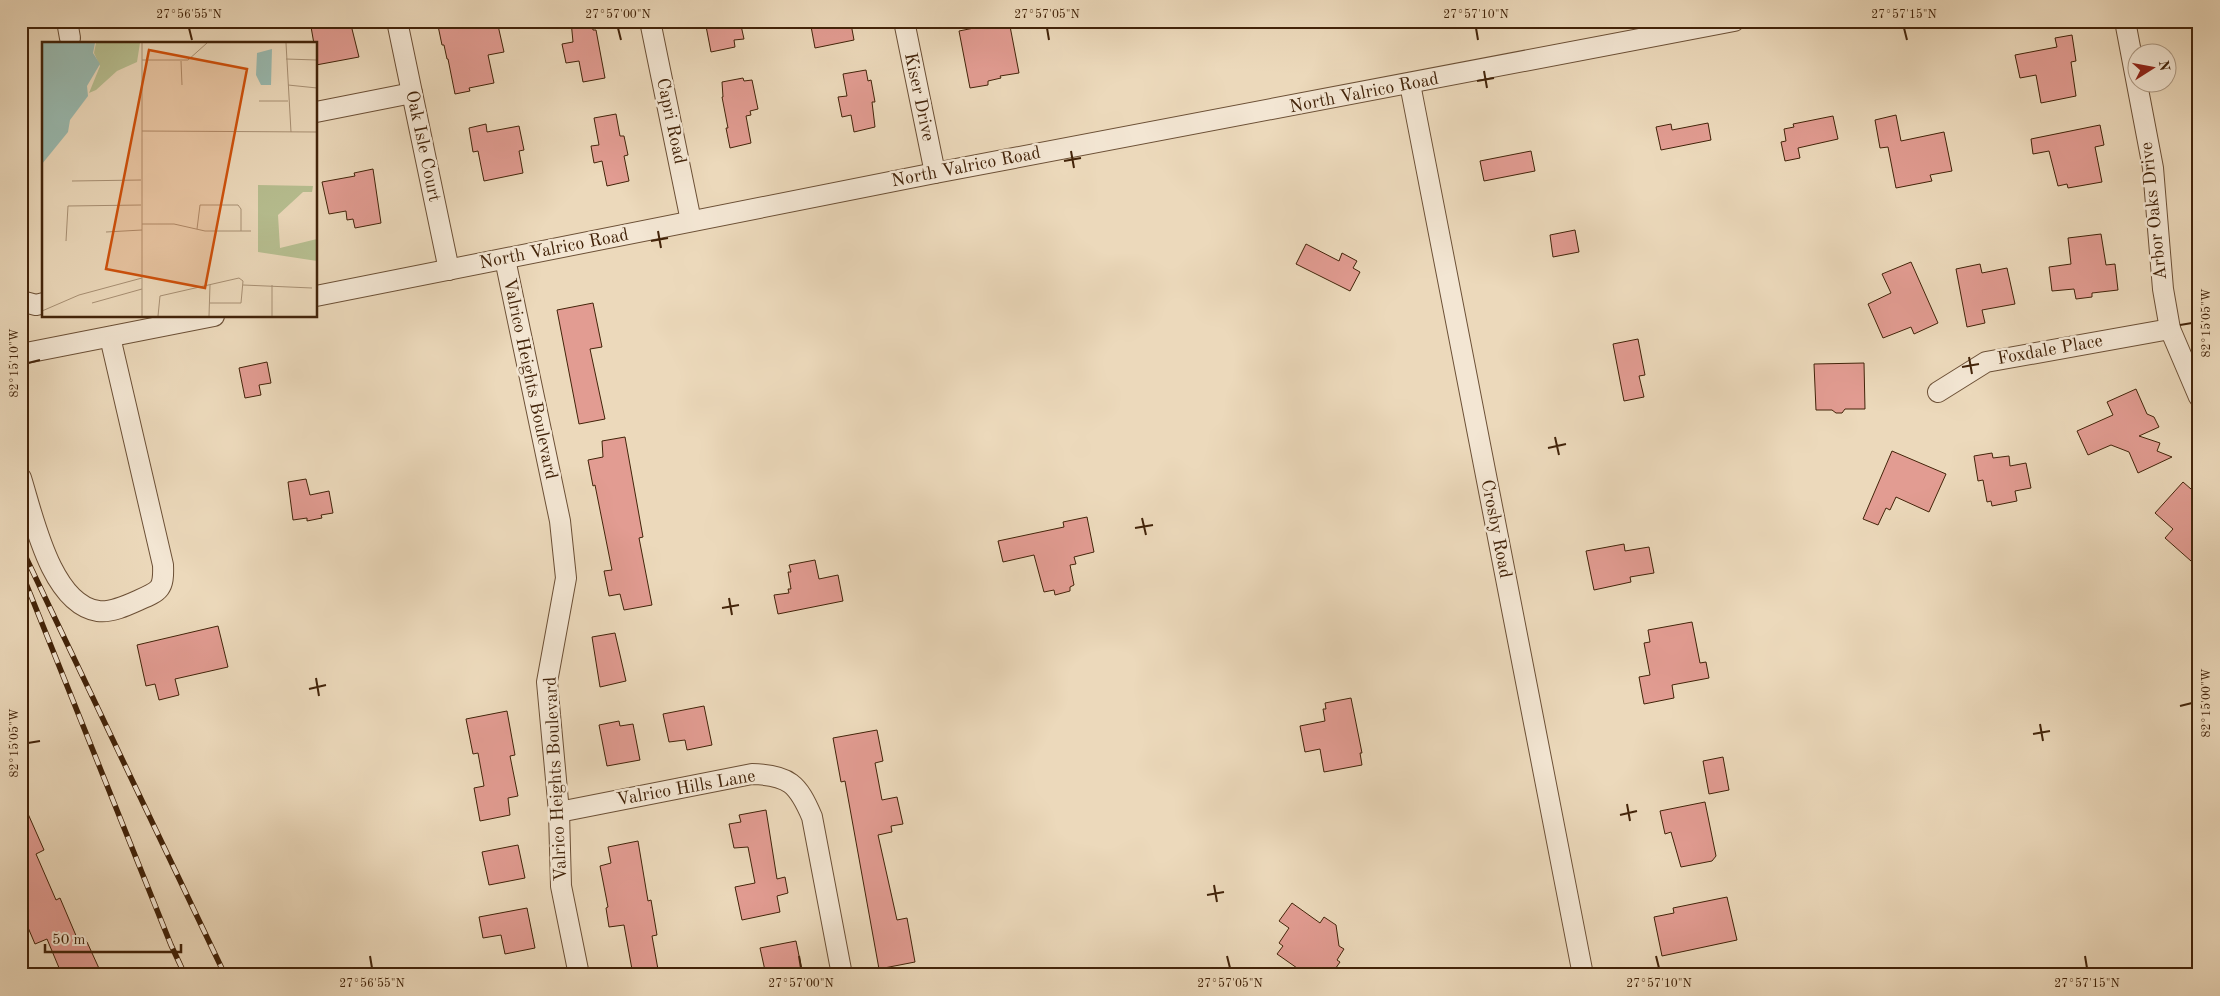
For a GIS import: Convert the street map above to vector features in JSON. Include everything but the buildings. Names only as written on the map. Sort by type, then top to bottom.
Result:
[{"type":"street","name":"Oak Isle Court","points":[[397,21],[449,270]]},
{"type":"street","name":"Capri Road","points":[[650,21],[691,221]]},
{"type":"street","name":"Kiser Drive","points":[[904,21],[935,173]]},
{"type":"street","name":"North Valrico Road","points":[[318,296],[935,173],[1734,21]]},
{"type":"street","name":"Arbor Oaks Drive","points":[[2125,21],[2153,168],[2162,289],[2170,329],[2199,397]]},
{"type":"street","name":"Crosby Road","points":[[1410,84],[1583,975]]},
{"type":"street","points":[[318,112],[412,93]]},
{"type":"street","name":"Valrico Heights Boulevard","points":[[505,259],[560,521],[566,578],[547,682],[559,812],[561,886],[579,975]]},
{"type":"street","points":[[21,301],[36,305],[42,304]]},
{"type":"street","points":[[21,354],[204,318]]},
{"type":"street","name":"Foxdale Place","points":[[1938,392],[1986,362],[2170,329]]},
{"type":"street","points":[[21,478],[44,551],[58,582],[77,601],[98,611],[124,607],[157,592],[164,582],[163,564],[110,337]]},
{"type":"street","name":"Valrico Hills Lane","points":[[559,812],[752,774],[771,775],[787,779],[803,795],[812,817],[842,975]]},
{"type":"railway","points":[[21,547],[225,975]]},
{"type":"railway","points":[[21,571],[171,945],[185,975]]}]
